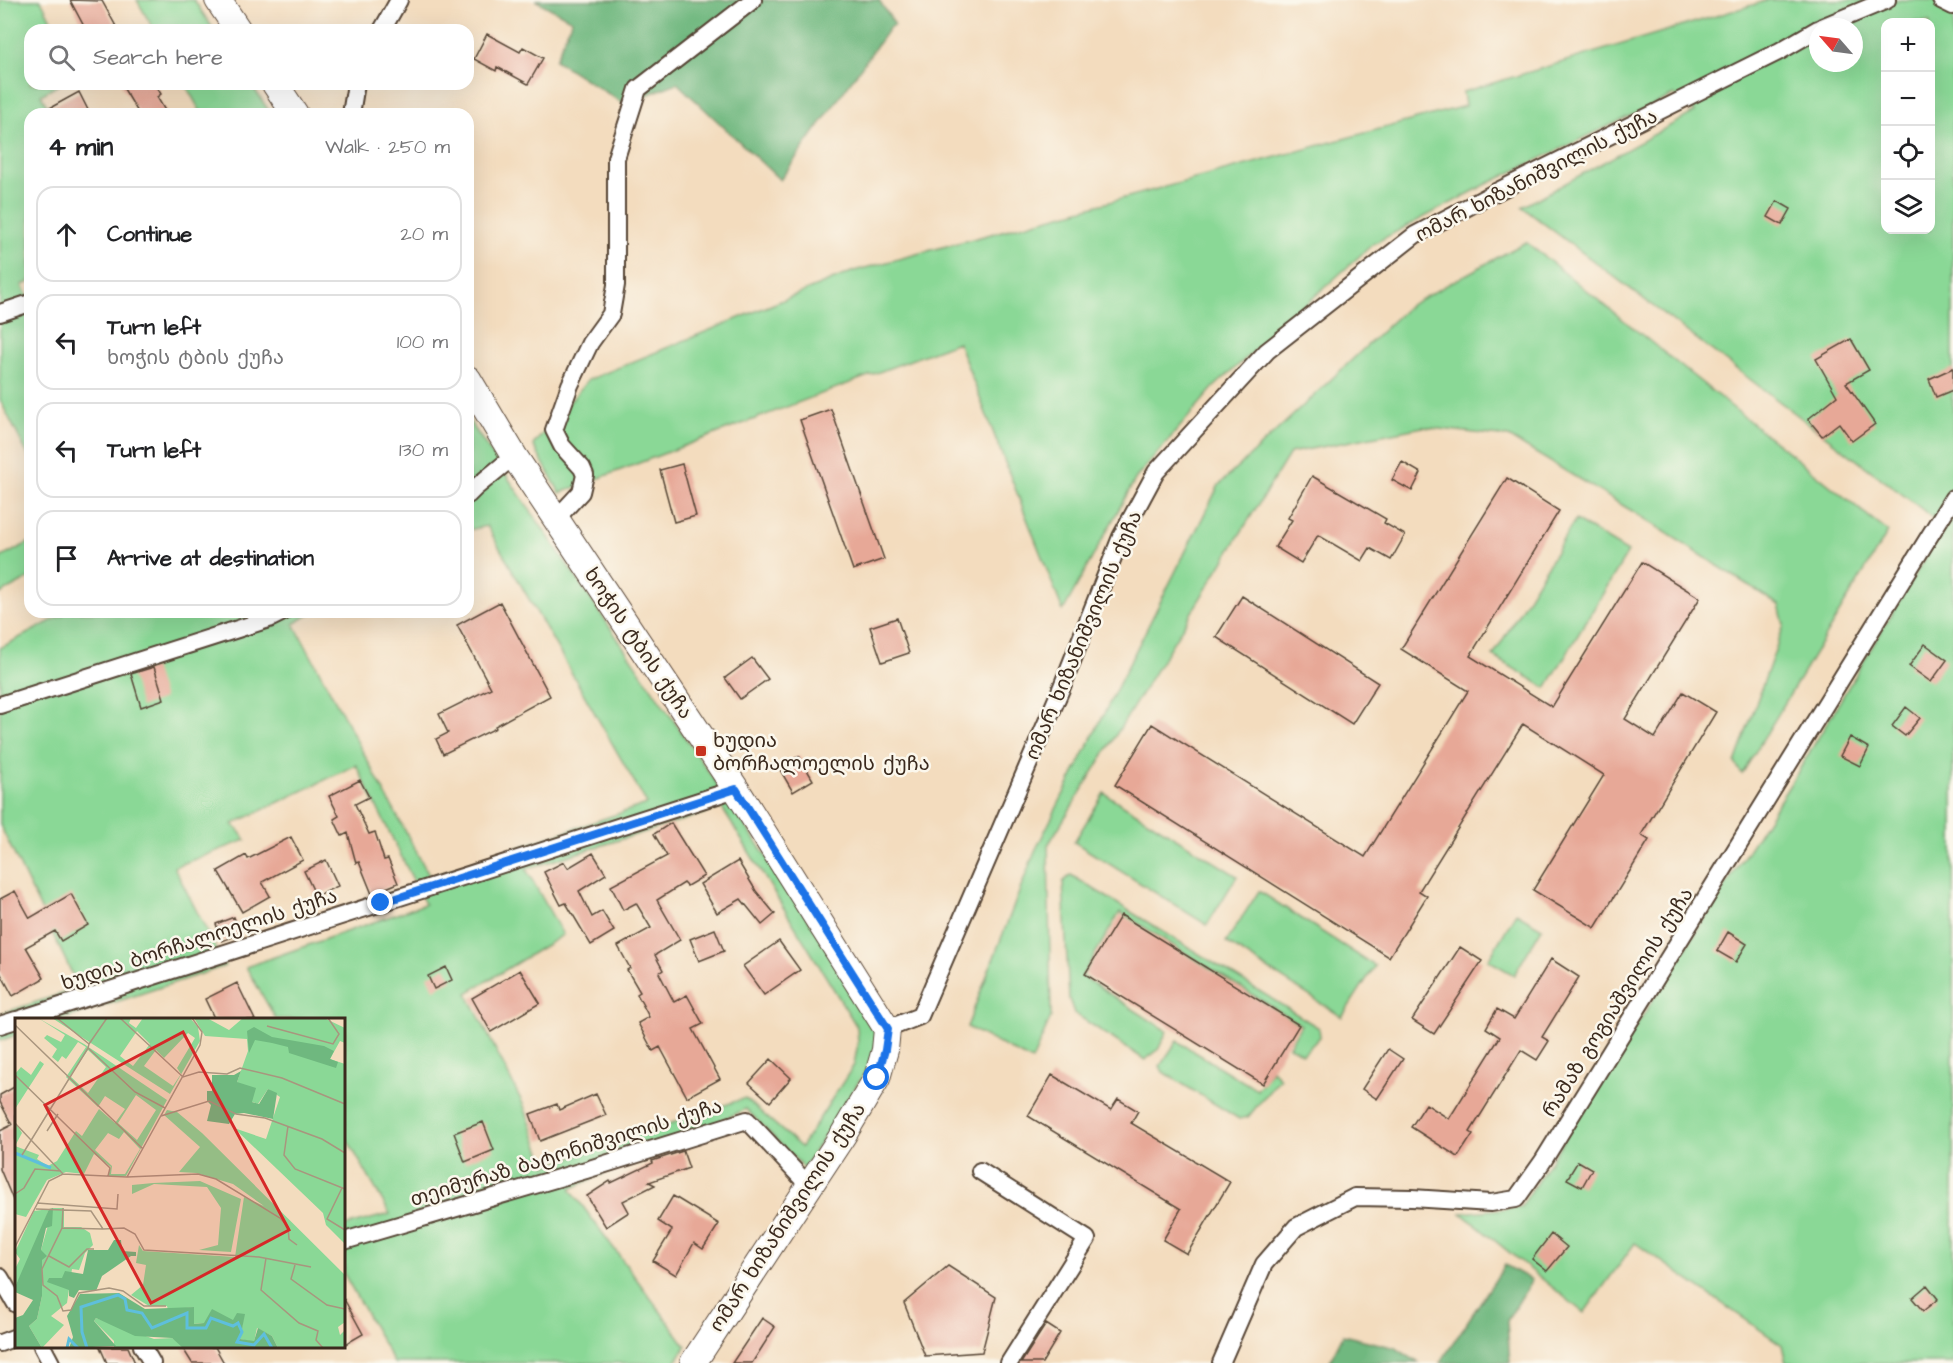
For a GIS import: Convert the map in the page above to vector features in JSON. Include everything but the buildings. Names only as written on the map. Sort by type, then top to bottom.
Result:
[{"type":"main road","points":[[218,0],[234,24]]},
{"type":"main road","points":[[279,90],[292,108]]},
{"type":"main road","name":"ხოჭის ტბის ქუჩა","points":[[474,389],[514,456],[736,789],[888,1029]]},
{"type":"main road","name":"ომარ ხიზანიშვილის ქუჩა","points":[[693,1363],[843,1135],[877,1078],[888,1029]]},
{"type":"street","points":[[385,24],[399,0]]},
{"type":"street","points":[[556,519],[581,492],[585,475],[582,468],[562,446],[554,430],[570,385],[590,343],[611,314],[616,285],[616,158],[638,89],[753,0]]},
{"type":"street","name":"ომარ ხიზანიშვილის ქუჩა","points":[[1844,18],[1887,0]]},
{"type":"street","points":[[1941,0],[1953,6]]},
{"type":"street","name":"ომარ ხიზანიშვილის ქუჩა","points":[[888,1029],[920,1016],[1061,689],[1121,537],[1156,472],[1267,351],[1415,235],[1809,34]]},
{"type":"street","points":[[352,108],[355,90]]},
{"type":"street","points":[[0,313],[24,305]]},
{"type":"street","points":[[474,489],[514,456]]},
{"type":"street","name":"რამაზ გოგიაშვილის ქუჩა","points":[[1221,1363],[1264,1264],[1296,1227],[1355,1197],[1491,1203],[1516,1199],[1549,1150],[1953,498]]},
{"type":"street","points":[[0,705],[271,618]]},
{"type":"street","name":"ხუდია ბორჩალოელის ქუჩა","points":[[23,1018],[736,789]]},
{"type":"street","name":"ხუდია ბორჩალოელის ქუჩა","points":[[0,1025],[15,1021]]},
{"type":"street","name":"თეიმურაზ ბატონიშვილის ქუჩა","points":[[345,1241],[747,1120],[810,1186]]},
{"type":"street","points":[[980,1171],[1087,1239],[1010,1363]]},
{"type":"street","points":[[0,1276],[15,1302]]},
{"type":"street","points":[[0,1343],[15,1337]]},
{"type":"street","points":[[43,1348],[51,1363]]},
{"type":"street","points":[[143,1348],[152,1363]]},
{"type":"green space","points":[[0,0],[41,0],[53,24],[24,24],[24,90],[50,90],[41,95],[48,108],[24,108],[24,284],[22,285],[24,289],[24,447],[0,400]]},
{"type":"green space","points":[[137,0],[194,0],[210,24],[151,24]]},
{"type":"green space","points":[[535,0],[879,0],[895,25],[890,27],[780,180],[677,83],[624,104],[555,60],[572,20]]},
{"type":"green space","points":[[1769,0],[1953,0],[1953,1363],[1786,1363],[1782,1345],[1635,1243],[1584,1313],[1461,1213],[1521,1207],[1796,775],[1944,526],[1522,207],[1695,112],[1674,95],[1487,184],[1373,244],[1214,387],[1136,478],[1063,611],[958,342],[560,493],[533,445],[588,380],[854,271],[1465,106],[1463,92]]},
{"type":"green space","points":[[188,90],[255,90],[267,108],[199,108]]},
{"type":"green space","points":[[1526,242],[1888,532],[1742,774],[1735,763],[1784,625],[1779,605],[1642,517],[1509,437],[1423,427],[1290,453],[1048,845],[1051,1017],[1032,1061],[967,1027],[1035,851],[1219,485],[1410,305]]},
{"type":"green space","points":[[474,428],[802,909],[879,1031],[872,1061],[804,1168],[746,1109],[570,1189],[686,1346],[675,1363],[394,1363],[345,1276],[345,1226],[390,1214],[345,1136],[345,1018],[275,1018],[246,967],[425,904],[356,765],[233,824],[246,840],[174,867],[225,966],[67,1018],[15,1018],[15,1035],[0,1041],[0,1014],[79,988],[0,825],[0,648],[57,618],[304,618],[294,624],[430,877],[647,804],[487,526],[474,529]],"holes":[[[722,808],[857,1027],[858,1043],[854,1065],[801,1147],[745,1098],[546,1166],[524,1106],[467,993],[563,935],[526,869]]]},
{"type":"green space","points":[[1575,520],[1628,552],[1546,688],[1493,656]]},
{"type":"green space","points":[[24,545],[24,581],[0,594],[0,558]]},
{"type":"green space","points":[[1104,793],[1237,876],[1207,925],[1074,842]]},
{"type":"green space","points":[[1071,875],[1319,1028],[1320,1037],[1303,1054],[1289,1046],[1301,1025],[1120,912],[1082,976],[1167,1031],[1158,1050],[1145,1060],[1074,1013],[1069,999],[1063,882]]},
{"type":"green space","points":[[1259,891],[1375,966],[1342,1017],[1226,942]]},
{"type":"green space","points":[[1516,913],[1542,928],[1514,975],[1488,960]]},
{"type":"green space","points":[[1177,1041],[1257,1090],[1272,1070],[1280,1078],[1248,1117],[1239,1119],[1163,1072],[1160,1066]]},
{"type":"green space","points":[[1505,1265],[1532,1280],[1507,1321],[1510,1363],[1440,1363]]},
{"type":"green space","points":[[1343,1335],[1396,1348],[1419,1363],[1329,1363]]},
{"type":"place","name":"ხუდია ბორჩალოელის ქუჩა","points":[[701,751]]},
{"type":"route","points":[[381,903],[736,789],[888,1029],[877,1078]]}]
